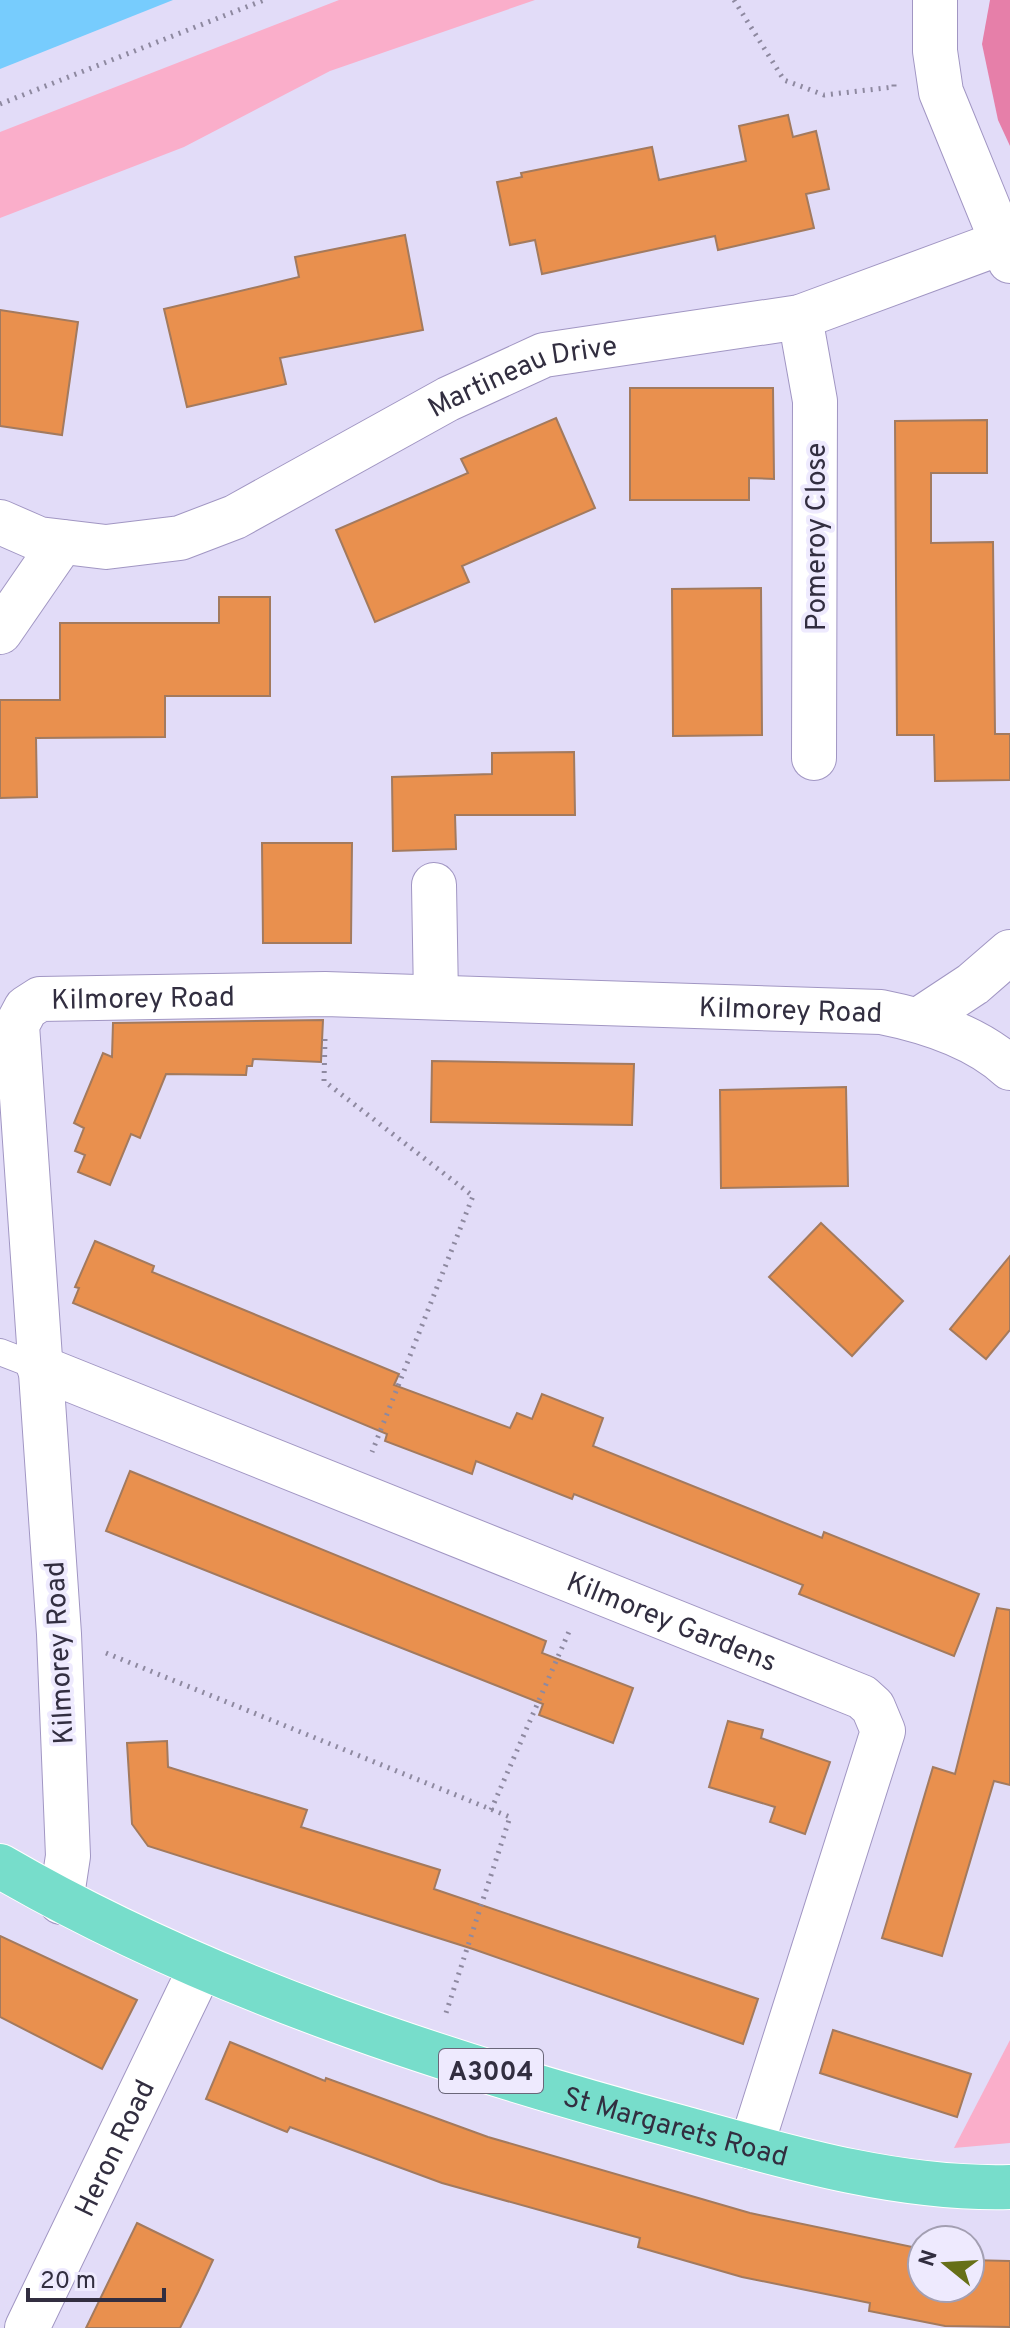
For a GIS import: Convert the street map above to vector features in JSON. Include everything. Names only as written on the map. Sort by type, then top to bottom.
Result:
[{"type":"main road","name":"St Margarets Road","points":[[0,1866],[61,1902],[201,1967],[433,2052],[580,2100],[751,2147],[885,2178],[969,2188],[1010,2187]]},
{"type":"street","points":[[935,0],[935,51],[941,92],[1007,252]]},
{"type":"street","name":"Martineau Drive","points":[[0,522],[39,539],[106,547],[180,538],[221,522],[448,399],[544,355],[800,317],[1007,252]]},
{"type":"street","name":"Pomeroy Close","points":[[800,317],[815,401],[814,758]]},
{"type":"street","points":[[0,632],[62,542]]},
{"type":"street","points":[[434,885],[436,997]]},
{"type":"street","name":"Kilmorey Road","points":[[920,1019],[973,984],[1010,952]]},
{"type":"street","name":"Kilmorey Road","points":[[61,1902],[68,1856],[59,1634],[19,1360],[17,1025],[13,1002],[325,994],[881,1012],[920,1019],[952,1032],[1010,1068]]},
{"type":"street","name":"Kilmorey Gardens","points":[[19,1360],[589,1586],[862,1697],[873,1707],[883,1731],[751,2147]]},
{"type":"street","name":"Heron Road","points":[[27,2328],[201,1967]]},
{"type":"path","points":[[0,104],[264,0]]},
{"type":"path","points":[[734,0],[784,80],[824,95],[882,88]]},
{"type":"path","points":[[325,994],[324,1081],[473,1196],[355,1492]]},
{"type":"path","points":[[491,1810],[589,1586]]},
{"type":"path","points":[[59,1634],[510,1817],[433,2052]]},
{"type":"shaded area","points":[[339,0],[535,0],[330,71],[184,147],[0,218],[0,132]]},
{"type":"shaded area","points":[[990,0],[1010,0],[1010,146],[998,120],[982,44]]},
{"type":"shaded area","points":[[1010,2040],[1010,2143],[954,2148]]},
{"type":"water","points":[[0,0],[173,0],[0,69]]},
{"type":"building","points":[[788,115],[793,137],[816,131],[829,189],[806,194],[814,228],[718,250],[715,236],[542,274],[535,240],[510,245],[497,182],[522,177],[521,173],[652,147],[659,180],[746,161],[739,126]]},
{"type":"building","points":[[405,235],[423,330],[280,358],[286,384],[187,407],[164,309],[299,277],[295,257]]},
{"type":"building","points":[[0,310],[78,322],[62,435],[0,426]]},
{"type":"building","points":[[630,388],[773,388],[774,479],[749,478],[749,500],[630,500]]},
{"type":"building","points":[[556,418],[595,508],[462,566],[469,582],[375,622],[336,530],[468,473],[461,459]]},
{"type":"building","points":[[987,420],[987,473],[931,473],[931,543],[993,542],[995,734],[1010,734],[1010,780],[935,781],[934,735],[897,735],[895,421]]},
{"type":"building","points":[[761,588],[762,735],[673,736],[672,589]]},
{"type":"building","points":[[219,597],[270,597],[270,696],[165,696],[165,737],[36,738],[37,797],[0,798],[0,700],[60,700],[60,623],[219,623]]},
{"type":"building","points":[[574,752],[575,815],[455,815],[456,849],[393,851],[392,777],[492,774],[492,753]]},
{"type":"building","points":[[262,843],[352,843],[351,943],[263,943]]},
{"type":"building","points":[[323,1020],[321,1062],[253,1059],[252,1066],[247,1066],[246,1075],[166,1074],[140,1138],[131,1134],[110,1185],[78,1172],[85,1155],[75,1151],[84,1128],[74,1123],[103,1053],[112,1057],[113,1023]]},
{"type":"building","points":[[432,1061],[634,1064],[632,1125],[431,1122]]},
{"type":"building","points":[[846,1087],[848,1186],[721,1188],[720,1090]]},
{"type":"building","points":[[821,1223],[903,1301],[852,1356],[769,1277]]},
{"type":"building","points":[[95,1241],[154,1266],[152,1272],[399,1374],[394,1385],[510,1428],[517,1413],[532,1419],[542,1394],[603,1418],[593,1446],[822,1538],[824,1532],[979,1594],[954,1656],[799,1594],[803,1585],[574,1494],[572,1499],[476,1461],[472,1474],[385,1441],[387,1434],[73,1303],[79,1288],[75,1287]]},
{"type":"building","points":[[1010,1256],[1010,1330],[986,1359],[950,1329]]},
{"type":"building","points":[[130,1471],[546,1641],[542,1653],[633,1688],[613,1743],[539,1715],[543,1704],[106,1531]]},
{"type":"building","points":[[997,1608],[1010,1610],[1010,1785],[994,1781],[942,1956],[882,1938],[933,1767],[955,1774]]},
{"type":"building","points":[[728,1721],[763,1730],[761,1738],[830,1762],[805,1834],[770,1822],[775,1807],[709,1787]]},
{"type":"building","points":[[167,1741],[168,1767],[307,1810],[301,1827],[440,1870],[434,1889],[758,1999],[743,2044],[473,1949],[148,1846],[132,1824],[127,1743]]},
{"type":"building","points":[[0,1936],[137,2000],[102,2069],[0,2017]]},
{"type":"building","points":[[833,2030],[971,2074],[957,2117],[820,2073]]},
{"type":"building","points":[[230,2042],[325,2081],[326,2078],[488,2137],[750,2213],[906,2246],[906,2304],[986,2304],[986,2260],[1010,2261],[1010,2327],[945,2326],[869,2311],[870,2303],[742,2277],[638,2247],[640,2238],[442,2183],[290,2127],[287,2132],[206,2099]]},
{"type":"building","points":[[137,2223],[213,2260],[198,2292],[180,2328],[86,2328]]}]
